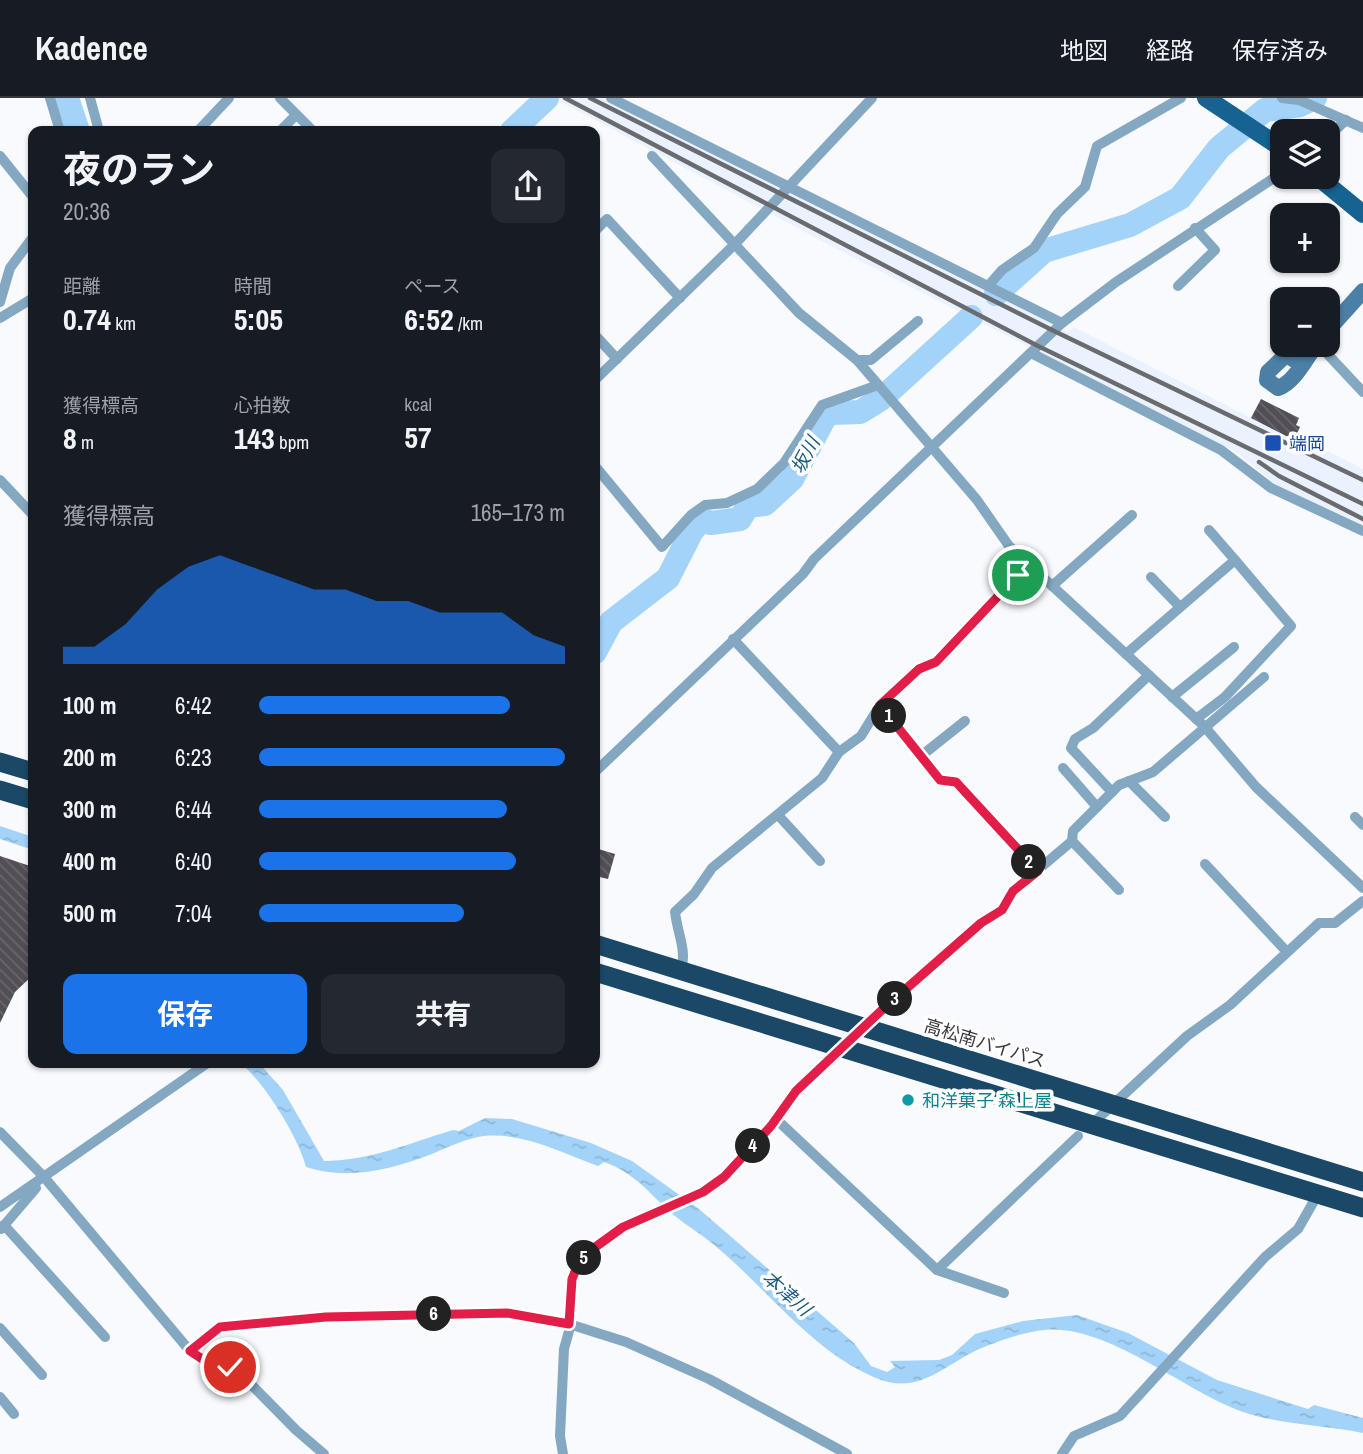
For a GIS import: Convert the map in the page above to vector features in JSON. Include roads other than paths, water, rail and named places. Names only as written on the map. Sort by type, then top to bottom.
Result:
[{"type":"highway","points":[[0,762],[28,770]]},
{"type":"highway","points":[[0,790],[28,798]]},
{"type":"highway","name":"高松南バイパス","points":[[600,946],[1363,1182]]},
{"type":"highway","points":[[600,974],[844,1048],[1085,1130],[1363,1208]]},
{"type":"main road","points":[[1206,98],[1270,140]]},
{"type":"main road","points":[[1333,189],[1363,214]]},
{"type":"main road","points":[[1340,317],[1363,291]]},
{"type":"main road","points":[[1301,365],[1308,357]]},
{"type":"street","points":[[50,98],[58,126]]},
{"type":"street","points":[[90,98],[98,126]]},
{"type":"street","points":[[203,126],[229,98]]},
{"type":"street","points":[[280,98],[308,126]]},
{"type":"street","points":[[611,98],[1062,323]]},
{"type":"street","points":[[600,375],[734,245],[872,98]]},
{"type":"street","points":[[989,285],[1002,270],[1034,248],[1057,214],[1085,187],[1097,146],[1181,98]]},
{"type":"street","points":[[1282,98],[1299,100],[1363,128]]},
{"type":"street","points":[[285,126],[296,115]]},
{"type":"street","points":[[1340,126],[1346,120]]},
{"type":"street","points":[[652,156],[799,313],[857,360],[977,500],[1009,546],[1200,723],[1256,787],[1363,888]]},
{"type":"street","points":[[1,158],[28,191]]},
{"type":"street","points":[[600,767],[931,445],[1062,323],[1195,228],[1270,180]]},
{"type":"street","points":[[600,226],[607,219],[680,298]]},
{"type":"street","points":[[1178,286],[1215,250],[1195,228]]},
{"type":"street","points":[[28,244],[10,268],[0,303],[2,317],[28,305]]},
{"type":"street","points":[[0,258],[10,268]]},
{"type":"street","points":[[857,360],[871,360],[918,321]]},
{"type":"street","points":[[600,340],[617,359]]},
{"type":"street","points":[[1031,352],[1220,450],[1271,488],[1363,531]]},
{"type":"street","points":[[1329,357],[1363,392]]},
{"type":"street","points":[[600,472],[662,547],[691,515],[705,505],[727,503],[757,489],[784,463],[822,405],[883,391]]},
{"type":"street","points":[[0,480],[28,510]]},
{"type":"street","points":[[1052,586],[1132,515]]},
{"type":"street","points":[[563,1454],[560,1436],[564,1349],[569,1324],[570,1291],[577,1267],[603,1240],[703,1192],[724,1177],[776,1119],[796,1091],[981,923],[1002,910],[1013,891],[1072,841],[1073,831],[1112,792],[1129,781],[1153,772],[1291,626],[1209,530]]},
{"type":"street","points":[[1126,654],[1234,560]]},
{"type":"street","points":[[681,971],[686,954],[678,937],[675,912],[694,894],[712,868],[822,778],[839,752],[862,736],[880,705],[919,669],[936,662],[1018,575],[1025,561]]},
{"type":"street","points":[[1151,577],[1180,607]]},
{"type":"street","points":[[733,639],[839,752]]},
{"type":"street","points":[[1172,697],[1234,647]]},
{"type":"street","points":[[1112,792],[1070,748],[1075,739],[1093,728],[1149,675]]},
{"type":"street","points":[[1200,723],[1264,677]]},
{"type":"street","points":[[880,705],[940,780],[956,782],[1038,871]]},
{"type":"street","points":[[921,756],[965,720]]},
{"type":"street","points":[[1063,768],[1097,807]]},
{"type":"street","points":[[1129,781],[1165,817]]},
{"type":"street","points":[[778,815],[820,861]]},
{"type":"street","points":[[1072,841],[1119,890]]},
{"type":"street","points":[[1205,864],[1287,951]]},
{"type":"street","points":[[937,1270],[1187,1036],[1230,1005],[1319,923],[1335,923],[1363,901]]},
{"type":"street","points":[[0,1207],[200,1068]]},
{"type":"street","points":[[776,1119],[937,1270],[1003,1293]]},
{"type":"street","points":[[0,1132],[44,1177],[190,1351],[207,1362],[239,1372],[296,1430],[324,1454]]},
{"type":"street","points":[[44,1177],[2,1227],[105,1337]]},
{"type":"street","points":[[1062,1454],[1074,1436],[1119,1416],[1265,1257],[1298,1229],[1318,1194]]},
{"type":"street","points":[[190,1351],[220,1327],[313,1318],[507,1313],[569,1324],[626,1342],[709,1380],[846,1454]]},
{"type":"street","points":[[0,1328],[42,1376]]},
{"type":"street","points":[[0,1347],[9,1338]]},
{"type":"street","points":[[0,1397],[15,1414]]},
{"type":"water","points":[[0,826],[28,835],[28,848],[0,839]]},
{"type":"water","name":"本津川","points":[[246,1068],[263,1068],[283,1090],[324,1161],[358,1158],[389,1150],[453,1130],[459,1131],[485,1118],[512,1119],[591,1143],[632,1161],[699,1209],[854,1343],[871,1366],[887,1372],[895,1367],[890,1361],[939,1360],[952,1355],[975,1334],[1023,1321],[1077,1315],[1128,1333],[1217,1380],[1308,1409],[1314,1405],[1363,1418],[1363,1433],[1273,1420],[1243,1412],[1119,1347],[1068,1331],[1044,1330],[1008,1338],[973,1352],[916,1382],[903,1384],[876,1378],[830,1352],[713,1244],[675,1216],[634,1178],[615,1167],[604,1162],[598,1166],[528,1140],[484,1136],[417,1159],[370,1171],[338,1173],[306,1167],[279,1110]]},
{"type":"waterway","points":[[67,98],[76,126]]},
{"type":"waterway","points":[[517,126],[547,98]]},
{"type":"waterway","name":"坂川","points":[[996,294],[1044,251],[1130,225],[1180,198],[1219,148],[1265,110],[1300,105],[1315,98]]},
{"type":"waterway","name":"坂川","points":[[600,643],[611,622],[668,578],[692,531],[702,520],[711,523],[740,519],[748,506],[765,504],[792,479],[825,417],[832,413],[860,412],[881,399],[971,317]]},
{"type":"railway","points":[[565,98],[1038,346],[1363,504]]},
{"type":"railway","points":[[590,98],[1054,331],[1363,480]]},
{"type":"railway","points":[[1259,462],[1279,476],[1363,519]]},
{"type":"place","name":"端岡","points":[[1273,443]]},
{"type":"place","name":"和洋菓子 森上屋","points":[[908,1100]]}]
